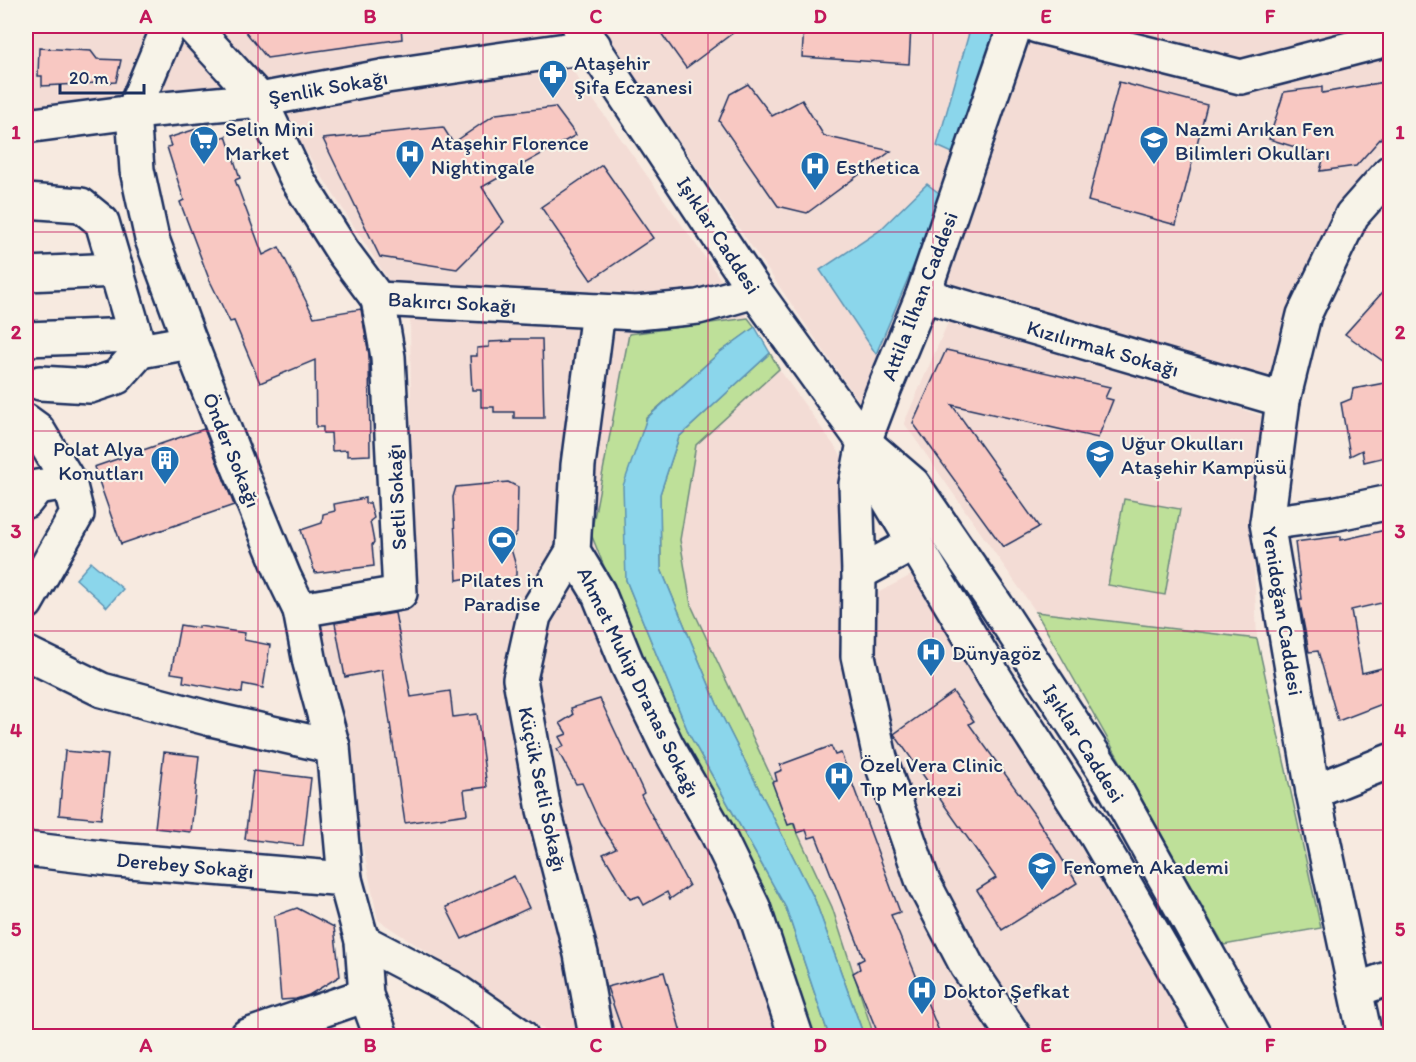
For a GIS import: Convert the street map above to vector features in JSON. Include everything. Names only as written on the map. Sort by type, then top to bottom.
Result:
[{"type":"street","name":"Önder Sokağı","points":[[170,26],[133,112],[137,170],[153,239],[190,342],[242,475],[300,610],[310,663],[333,747],[345,879],[362,941],[366,994],[381,1036]]},
{"type":"street","points":[[192,26],[260,100]]},
{"type":"street","name":"Attila İlhan Caddesi","points":[[1014,1036],[967,966],[923,882],[880,758],[858,656],[859,573],[856,484],[864,442],[923,295],[1015,26]]},
{"type":"street","points":[[1037,26],[1241,77],[1383,44]]},
{"type":"street","name":"Şenlik Sokağı","points":[[26,126],[133,112],[260,100],[586,36]]},
{"type":"street","name":"Işıklar Caddesi","points":[[586,36],[755,291],[864,442],[913,484],[996,605],[1112,783],[1253,1036]]},
{"type":"street","name":"Bakırcı Sokağı","points":[[260,100],[297,179],[343,252],[378,299],[636,313],[698,307],[755,291]]},
{"type":"street","name":"Yenidoğan Caddesi","points":[[1365,1036],[1313,792],[1267,523],[1283,400],[1304,315],[1352,215],[1390,172]]},
{"type":"street","points":[[26,201],[81,205],[102,222],[138,343],[117,377],[90,386],[40,383]]},
{"type":"street","points":[[26,274],[117,270]]},
{"type":"street","name":"Kızılırmak Sokağı","points":[[923,295],[1283,400]]},
{"type":"street","name":"Setli Sokağı","points":[[300,610],[400,592],[388,357],[378,299]]},
{"type":"street","name":"Ahmet Muhip Dranas Sokağı","points":[[598,311],[578,465],[573,551],[598,592],[628,666],[667,746],[717,833],[753,907],[796,1036]]},
{"type":"street","points":[[26,339],[138,343],[190,342]]},
{"type":"street","points":[[26,421],[37,429],[69,482],[77,514],[26,603]]},
{"type":"street","name":"Işıklar Caddesi","points":[[864,442],[884,492],[995,678],[1096,835],[1213,1036]]},
{"type":"street","points":[[26,501],[37,487],[69,482]]},
{"type":"street","points":[[1267,523],[1333,514],[1390,502]]},
{"type":"street","points":[[859,573],[915,543]]},
{"type":"street","name":"Küçük Setli Sokağı","points":[[573,551],[534,616],[520,679],[544,810],[581,954],[596,1036]]},
{"type":"street","points":[[26,652],[102,690],[211,719],[333,747]]},
{"type":"street","points":[[1313,792],[1390,761]]},
{"type":"street","name":"Derebey Sokağı","points":[[26,849],[118,860],[345,879]]},
{"type":"street","points":[[362,941],[452,988],[521,1036]]},
{"type":"street","points":[[1356,990],[1390,978]]},
{"type":"street","points":[[247,1036],[366,994]]},
{"type":"shaded area","points":[[26,26],[541,26],[748,318],[629,334],[703,789],[788,958],[810,1036],[555,1036],[378,920],[316,623],[413,603],[410,314],[266,89],[26,113]]},
{"type":"shaded area","points":[[599,26],[1390,26],[1390,138],[1386,141],[1290,301],[1285,392],[944,287],[873,422]]},
{"type":"shaded area","name":"Uğur Okulları Ataşehir Kampüsü","points":[[953,311],[1262,416],[1253,537],[1257,639],[1036,612],[904,423]]},
{"type":"shaded area","points":[[779,369],[846,462],[870,597],[915,573],[1195,1036],[874,1036],[832,907],[691,605],[680,540],[696,445]]},
{"type":"green space","points":[[748,318],[755,327],[719,353],[646,418],[626,580],[689,734],[786,908],[829,1036],[810,1036],[788,958],[703,789],[628,626],[591,534],[629,334]]},
{"type":"green space","points":[[770,353],[779,369],[696,445],[680,540],[691,605],[832,907],[874,1036],[864,1036],[815,900],[722,716],[661,569],[660,494],[679,437]]},
{"type":"green space","points":[[1124,499],[1180,509],[1165,595],[1108,585]]},
{"type":"green space","points":[[1036,612],[1257,639],[1321,928],[1224,945]]},
{"type":"water","points":[[971,26],[1002,26],[959,156],[937,146]]},
{"type":"water","points":[[927,184],[943,196],[876,354],[820,270],[879,231]]},
{"type":"water","points":[[755,327],[770,353],[679,437],[660,494],[661,569],[722,716],[815,900],[864,1036],[829,1036],[786,908],[689,734],[626,580],[623,486],[647,418],[719,353]]},
{"type":"water","points":[[91,562],[123,589],[107,607],[76,579]]},
{"type":"building","points":[[241,26],[401,26],[402,39],[267,58]]},
{"type":"building","points":[[656,26],[742,26],[686,68]]},
{"type":"building","points":[[804,26],[911,26],[909,64],[802,57]]},
{"type":"building","points":[[39,48],[91,51],[97,59],[121,60],[116,82],[42,86],[42,76],[38,76]]},
{"type":"building","points":[[1390,81],[1390,128],[1356,166],[1320,171],[1324,156],[1269,139],[1284,92],[1322,87],[1322,93]]},
{"type":"building","points":[[1119,82],[1207,105],[1176,225],[1088,201]]},
{"type":"building","points":[[748,84],[772,116],[802,100],[824,136],[891,151],[807,213],[778,206],[719,121],[730,94]]},
{"type":"building","name":"Ataşehir Florence Nightingale","points":[[555,107],[576,135],[482,187],[504,222],[457,269],[380,257],[323,139],[443,127],[453,143],[496,114]]},
{"type":"building","points":[[209,125],[214,140],[226,136],[240,178],[235,180],[263,255],[279,247],[314,317],[361,309],[369,354],[370,455],[347,456],[347,450],[332,451],[331,433],[323,433],[323,427],[316,427],[315,360],[260,383],[234,321],[230,322],[209,279],[180,202],[184,200],[167,147],[171,146],[168,138]]},
{"type":"building","points":[[602,165],[653,238],[591,280],[541,207]]},
{"type":"building","points":[[1390,284],[1390,366],[1345,334]]},
{"type":"building","points":[[511,339],[542,339],[544,418],[514,418],[514,412],[494,412],[494,407],[481,407],[481,390],[472,390],[470,356],[477,356],[477,348],[489,347],[489,342],[512,341]]},
{"type":"building","points":[[946,350],[1110,387],[1105,398],[1113,400],[1098,438],[952,405],[1039,527],[1003,547],[913,423]]},
{"type":"building","points":[[1390,382],[1390,456],[1364,462],[1362,450],[1350,456],[1341,403],[1351,399],[1353,389]]},
{"type":"building","name":"Polat Alya Konutları","points":[[204,429],[234,505],[121,544],[94,467]]},
{"type":"building","points":[[508,482],[518,487],[517,533],[509,542],[516,566],[516,575],[511,582],[491,583],[488,580],[475,582],[473,577],[457,580],[453,497],[456,487]]},
{"type":"building","points":[[365,498],[365,503],[370,503],[374,518],[370,521],[374,542],[372,545],[374,566],[315,573],[301,530],[322,523],[323,514],[335,511],[334,504]]},
{"type":"building","points":[[1390,529],[1390,601],[1351,610],[1362,673],[1390,666],[1390,701],[1338,721],[1318,651],[1309,652],[1299,599],[1302,599],[1295,542],[1341,536],[1341,540]]},
{"type":"building","points":[[395,613],[411,697],[450,691],[453,717],[477,714],[487,787],[464,790],[467,814],[405,823],[382,670],[345,677],[335,623]]},
{"type":"building","points":[[180,625],[245,633],[244,640],[270,645],[263,688],[243,684],[242,693],[183,682],[184,675],[171,673]]},
{"type":"building","points":[[953,692],[974,721],[969,724],[1036,817],[1077,883],[1002,930],[977,890],[996,878],[894,734]]},
{"type":"building","points":[[600,699],[644,793],[641,795],[689,886],[670,899],[667,892],[644,905],[639,896],[630,899],[603,854],[616,848],[600,823],[582,783],[576,784],[557,749],[564,746],[559,737],[567,734],[560,723],[573,715],[571,708]]},
{"type":"building","points":[[831,746],[835,755],[841,753],[900,912],[891,915],[941,1036],[879,1036],[853,973],[860,969],[858,962],[864,959],[816,836],[809,838],[806,830],[797,833],[794,823],[788,825],[772,782],[777,781],[775,773],[782,770],[780,765]]},
{"type":"building","points":[[65,751],[108,755],[101,819],[59,815]]},
{"type":"building","points":[[164,752],[199,756],[191,832],[155,828]]},
{"type":"building","points":[[253,771],[311,778],[303,846],[245,839]]},
{"type":"building","points":[[514,876],[529,908],[462,939],[446,907]]},
{"type":"building","points":[[297,908],[334,927],[340,976],[309,995],[281,1000],[274,916]]},
{"type":"building","points":[[664,972],[682,1036],[624,1036],[607,987]]},
{"type":"place","name":"Ataşehir Şifa Eczanesi","points":[[553,100]]},
{"type":"place","name":"Selin Mini Market","points":[[204,166]]},
{"type":"place","name":"Nazmi Arıkan Fen Bilimleri Okulları","points":[[1154,166]]},
{"type":"place","name":"Ataşehir Florence Nightingale","points":[[410,180]]},
{"type":"place","name":"Esthetica","points":[[815,192]]},
{"type":"place","name":"Uğur Okulları Ataşehir Kampüsü","points":[[1100,480]]},
{"type":"place","name":"Polat Alya Konutları","points":[[165,486]]},
{"type":"place","name":"Pilates in Paradise","points":[[502,566]]},
{"type":"place","name":"Dünyagöz","points":[[931,678]]},
{"type":"place","name":"Özel Vera Clinic Tıp Merkezi","points":[[839,802]]},
{"type":"place","name":"Fenomen Akademi","points":[[1042,892]]},
{"type":"place","name":"Doktor Şefkat","points":[[922,1016]]}]
